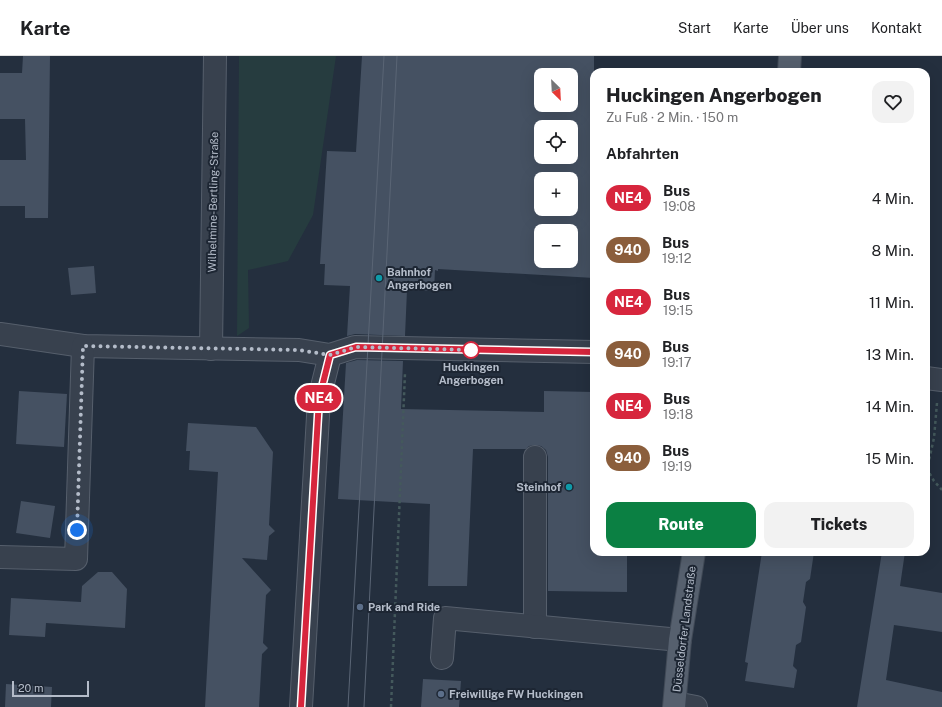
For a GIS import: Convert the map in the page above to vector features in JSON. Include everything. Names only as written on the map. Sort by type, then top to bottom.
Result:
[{"type":"main road","points":[[789,68],[790,56]]},
{"type":"main road","name":"Düsseldorfer Landstraße","points":[[674,705],[680,640],[693,556]]},
{"type":"street","name":"Wilhelmine-Bertling-Straße","points":[[211,349],[215,56]]},
{"type":"street","points":[[0,334],[83,346],[299,350],[330,355],[356,347],[590,352]]},
{"type":"street","points":[[0,557],[76,559],[83,346]]},
{"type":"street","points":[[301,707],[319,399],[330,355]]},
{"type":"street","points":[[930,381],[940,389]]},
{"type":"street","points":[[535,457],[535,626]]},
{"type":"street","points":[[442,658],[445,618],[680,640]]},
{"type":"street","points":[[674,705],[696,707]]},
{"type":"path","points":[[391,707],[406,348]]},
{"type":"path","points":[[930,456],[934,438],[940,389]]},
{"type":"path","points":[[930,473],[942,490]]},
{"type":"green space","points":[[239,56],[336,56],[313,215],[288,261],[248,270],[249,328],[237,336]]},
{"type":"building","points":[[23,56],[50,56],[48,218],[25,218],[25,206],[0,206],[0,160],[26,160],[25,119],[0,119],[0,73],[22,73]]},
{"type":"building","points":[[362,56],[594,56],[594,68],[590,68],[590,278],[438,269],[438,271],[435,270],[434,291],[407,290],[405,336],[355,334],[347,336],[350,286],[324,285],[325,264],[320,264],[327,151],[356,152]]},
{"type":"building","points":[[94,266],[96,293],[71,295],[68,268]]},
{"type":"building","name":"Steinhof","points":[[357,360],[403,361],[401,409],[544,412],[544,391],[590,392],[590,556],[627,556],[627,592],[548,591],[548,457],[546,450],[541,446],[535,445],[529,446],[526,449],[473,449],[467,586],[428,586],[430,504],[338,499],[346,363]]},
{"type":"building","points":[[19,391],[67,394],[64,447],[16,444]]},
{"type":"building","points":[[188,423],[256,427],[273,452],[269,525],[275,531],[269,536],[267,560],[242,558],[271,590],[266,595],[263,643],[268,648],[262,654],[259,707],[205,707],[218,472],[189,470],[190,451],[186,451]]},
{"type":"building","points":[[21,501],[55,506],[50,538],[16,533]]},
{"type":"building","points":[[761,556],[813,556],[810,579],[806,582],[803,602],[806,607],[801,642],[796,645],[793,666],[797,670],[794,688],[745,681],[748,663],[745,662]]},
{"type":"building","points":[[881,556],[904,556],[900,586],[942,593],[942,632],[894,625],[886,680],[942,692],[942,707],[857,707]]},
{"type":"building","points":[[98,572],[112,572],[127,589],[125,628],[46,623],[45,637],[9,635],[11,598],[81,602],[82,586]]},
{"type":"building","name":"Freiwillige FW Huckingen","points":[[423,679],[461,681],[459,707],[421,707]]},
{"type":"building","points":[[6,684],[52,687],[51,707],[5,707]]},
{"type":"tram line","points":[[348,707],[384,56]]},
{"type":"tram line","points":[[364,707],[397,56]]},
{"type":"bus line","name":"NE4","points":[[301,707],[319,399],[330,355],[356,347],[590,352]]},
{"type":"place","name":"Bahnhof Angerbogen","points":[[379,278]]},
{"type":"place","name":"Huckingen Angerbogen","points":[[471,350]]},
{"type":"place","name":"Steinhof","points":[[569,487]]},
{"type":"place","name":"Park and Ride","points":[[360,607]]},
{"type":"place","name":"Freiwillige FW Huckingen","points":[[441,694]]},
{"type":"route","points":[[77,530],[83,346],[299,350],[330,355],[356,347],[471,350]]}]
